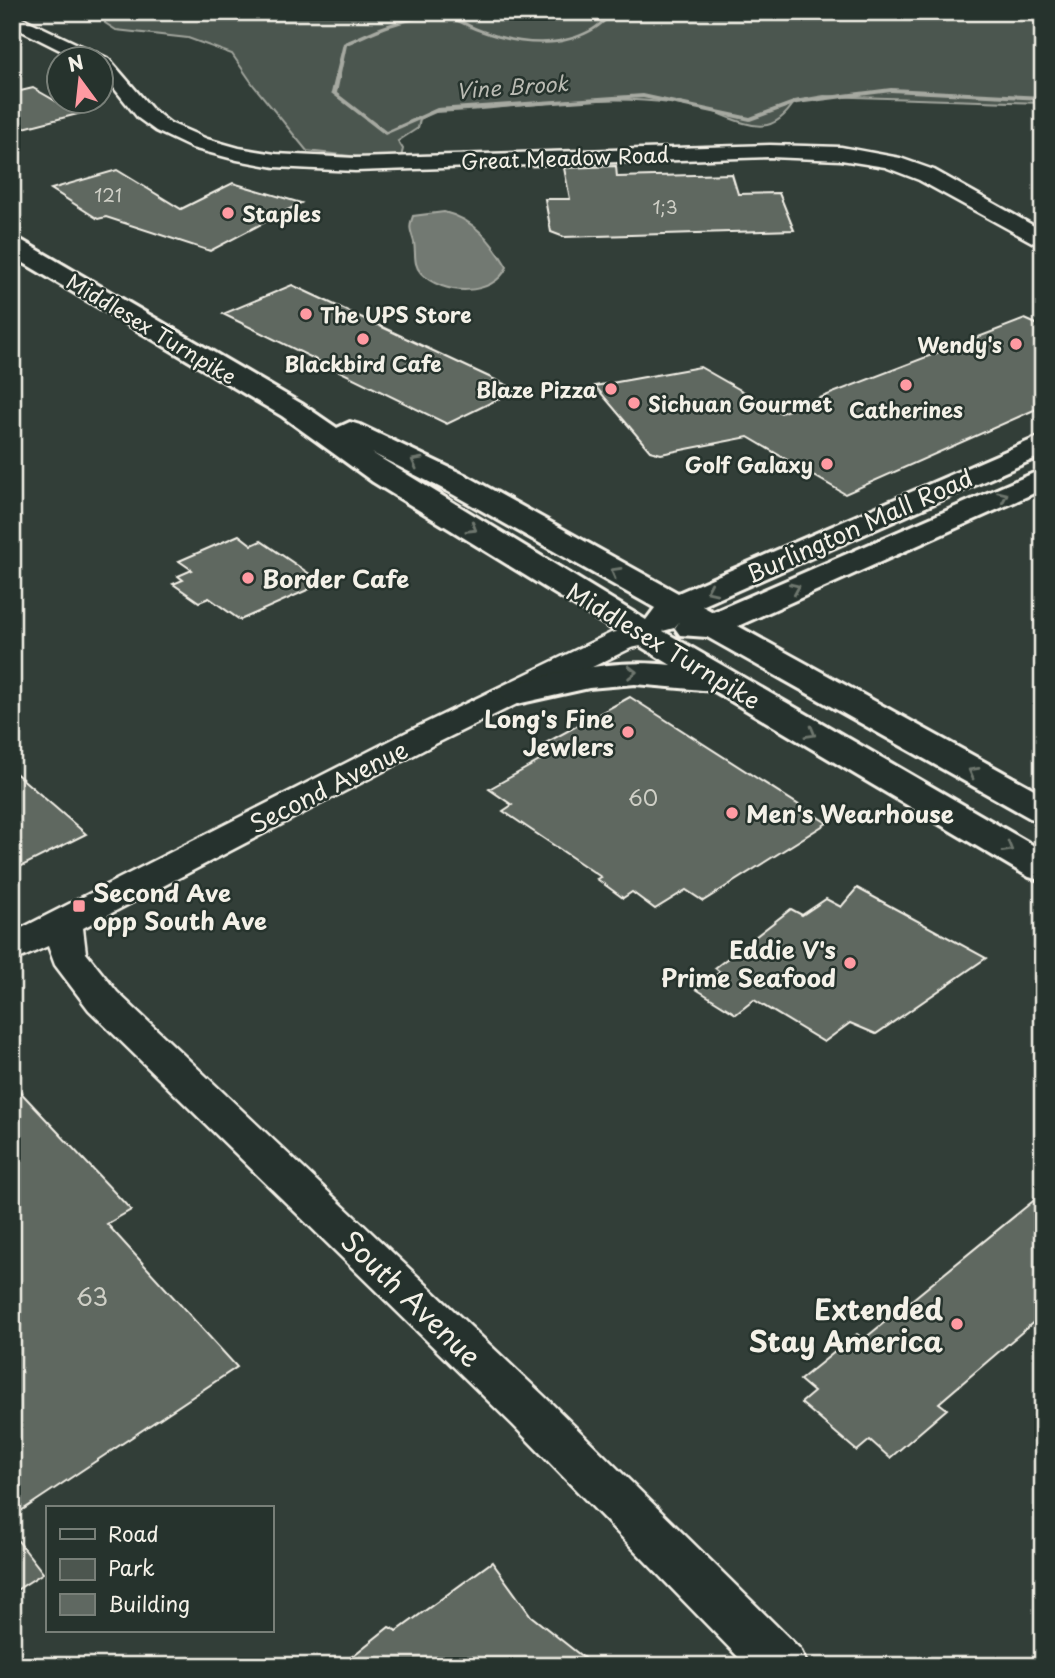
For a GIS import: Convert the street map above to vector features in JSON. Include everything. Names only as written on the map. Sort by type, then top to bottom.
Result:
[{"type":"main road","name":"Middlesex Turnpike","points":[[12,245],[292,410],[384,476],[752,699],[1043,868]]},
{"type":"main road","name":"Middlesex Turnpike","points":[[292,410],[340,427],[408,458],[1043,810]]},
{"type":"main road","name":"Burlington Mall Road","points":[[675,606],[1043,444]]},
{"type":"main road","name":"Burlington Mall Road","points":[[649,635],[710,626],[1043,478]]},
{"type":"main road","points":[[649,635],[675,606]]},
{"type":"main road","points":[[517,693],[614,672],[647,671],[715,684],[752,699]]},
{"type":"street","points":[[12,19],[67,46]]},
{"type":"street","name":"Great Meadow Road","points":[[116,78],[141,112],[157,124],[211,145],[267,158],[347,165],[770,151],[835,153],[882,160],[917,171],[1043,241]]},
{"type":"street","name":"Second Avenue","points":[[12,949],[419,739],[622,639],[649,635]]},
{"type":"street","name":"South Avenue","points":[[64,922],[68,956],[103,1000],[529,1411],[782,1666]]},
{"type":"green space","points":[[105,12],[1043,12],[1043,103],[824,96],[795,101],[779,119],[763,126],[744,123],[696,107],[640,100],[581,100],[433,112],[420,119],[418,128],[398,141],[403,149],[401,157],[376,159],[307,151],[254,86],[232,54],[188,38],[116,30],[105,23]]},
{"type":"shaded area","points":[[444,212],[473,226],[488,240],[507,267],[491,284],[467,290],[454,289],[430,281],[418,270],[410,229],[413,216]]},
{"type":"building","points":[[33,88],[46,96],[46,116],[70,116],[12,131],[12,93]]},
{"type":"building","points":[[616,166],[617,177],[732,174],[738,194],[779,193],[794,230],[564,237],[551,232],[545,199],[570,199],[564,168]]},
{"type":"building","points":[[117,170],[181,209],[233,183],[301,203],[210,251],[106,217],[98,219],[51,189]]},
{"type":"building","points":[[292,285],[517,390],[447,424],[223,314]]},
{"type":"building","points":[[1025,319],[1043,327],[1043,406],[845,494],[748,437],[661,454],[650,451],[595,386],[700,367],[781,413]]},
{"type":"building","name":"Border Cafe","points":[[239,535],[252,545],[261,541],[323,583],[240,620],[209,598],[199,602],[173,584],[183,580],[178,576],[192,570],[179,561]]},
{"type":"building","points":[[630,697],[827,823],[703,901],[686,890],[655,909],[632,892],[623,898],[597,879],[601,877],[503,811],[512,805],[489,789],[550,755],[538,747]]},
{"type":"building","points":[[12,770],[86,834],[12,871]]},
{"type":"building","name":"Eddie V's Prime Seafood","points":[[857,888],[986,958],[876,1034],[850,1023],[824,1042],[754,1000],[736,1014],[696,989],[720,972],[715,968],[791,909],[802,915],[826,899],[841,907]]},
{"type":"building","points":[[12,1083],[131,1210],[107,1224],[237,1367],[12,1517]]},
{"type":"building","name":"Extended Stay America","points":[[1043,1193],[1043,1314],[939,1403],[947,1409],[890,1458],[870,1440],[857,1451],[801,1403],[814,1392],[800,1380],[857,1334],[864,1339]]},
{"type":"building","points":[[12,1533],[43,1573],[12,1593]]},
{"type":"building","points":[[492,1562],[531,1616],[594,1666],[340,1666],[389,1627],[397,1631]]},
{"type":"waterway","name":"Vine Brook","points":[[613,12],[602,24],[588,33],[554,42],[517,41],[443,16],[406,21],[345,44],[334,93],[385,133],[437,110],[643,96],[750,119],[796,102],[891,90],[1043,98]]},
{"type":"place","name":"Staples","points":[[228,213]]},
{"type":"place","name":"The UPS Store","points":[[306,314]]},
{"type":"place","name":"Blackbird Cafe","points":[[363,339]]},
{"type":"place","name":"Wendy's","points":[[1016,344]]},
{"type":"place","name":"Catherines","points":[[906,385]]},
{"type":"place","name":"Blaze Pizza","points":[[611,389]]},
{"type":"place","name":"Sichuan Gourmet","points":[[634,403]]},
{"type":"place","name":"Golf Galaxy","points":[[827,464]]},
{"type":"place","name":"Border Cafe","points":[[248,578]]},
{"type":"place","name":"Long's Fine Jewlers","points":[[628,732]]},
{"type":"place","name":"Men's Wearhouse","points":[[732,813]]},
{"type":"place","name":"Second Ave opp South Ave","points":[[79,906]]},
{"type":"place","name":"Eddie V's Prime Seafood","points":[[850,963]]},
{"type":"place","name":"Extended Stay America","points":[[957,1324]]}]
